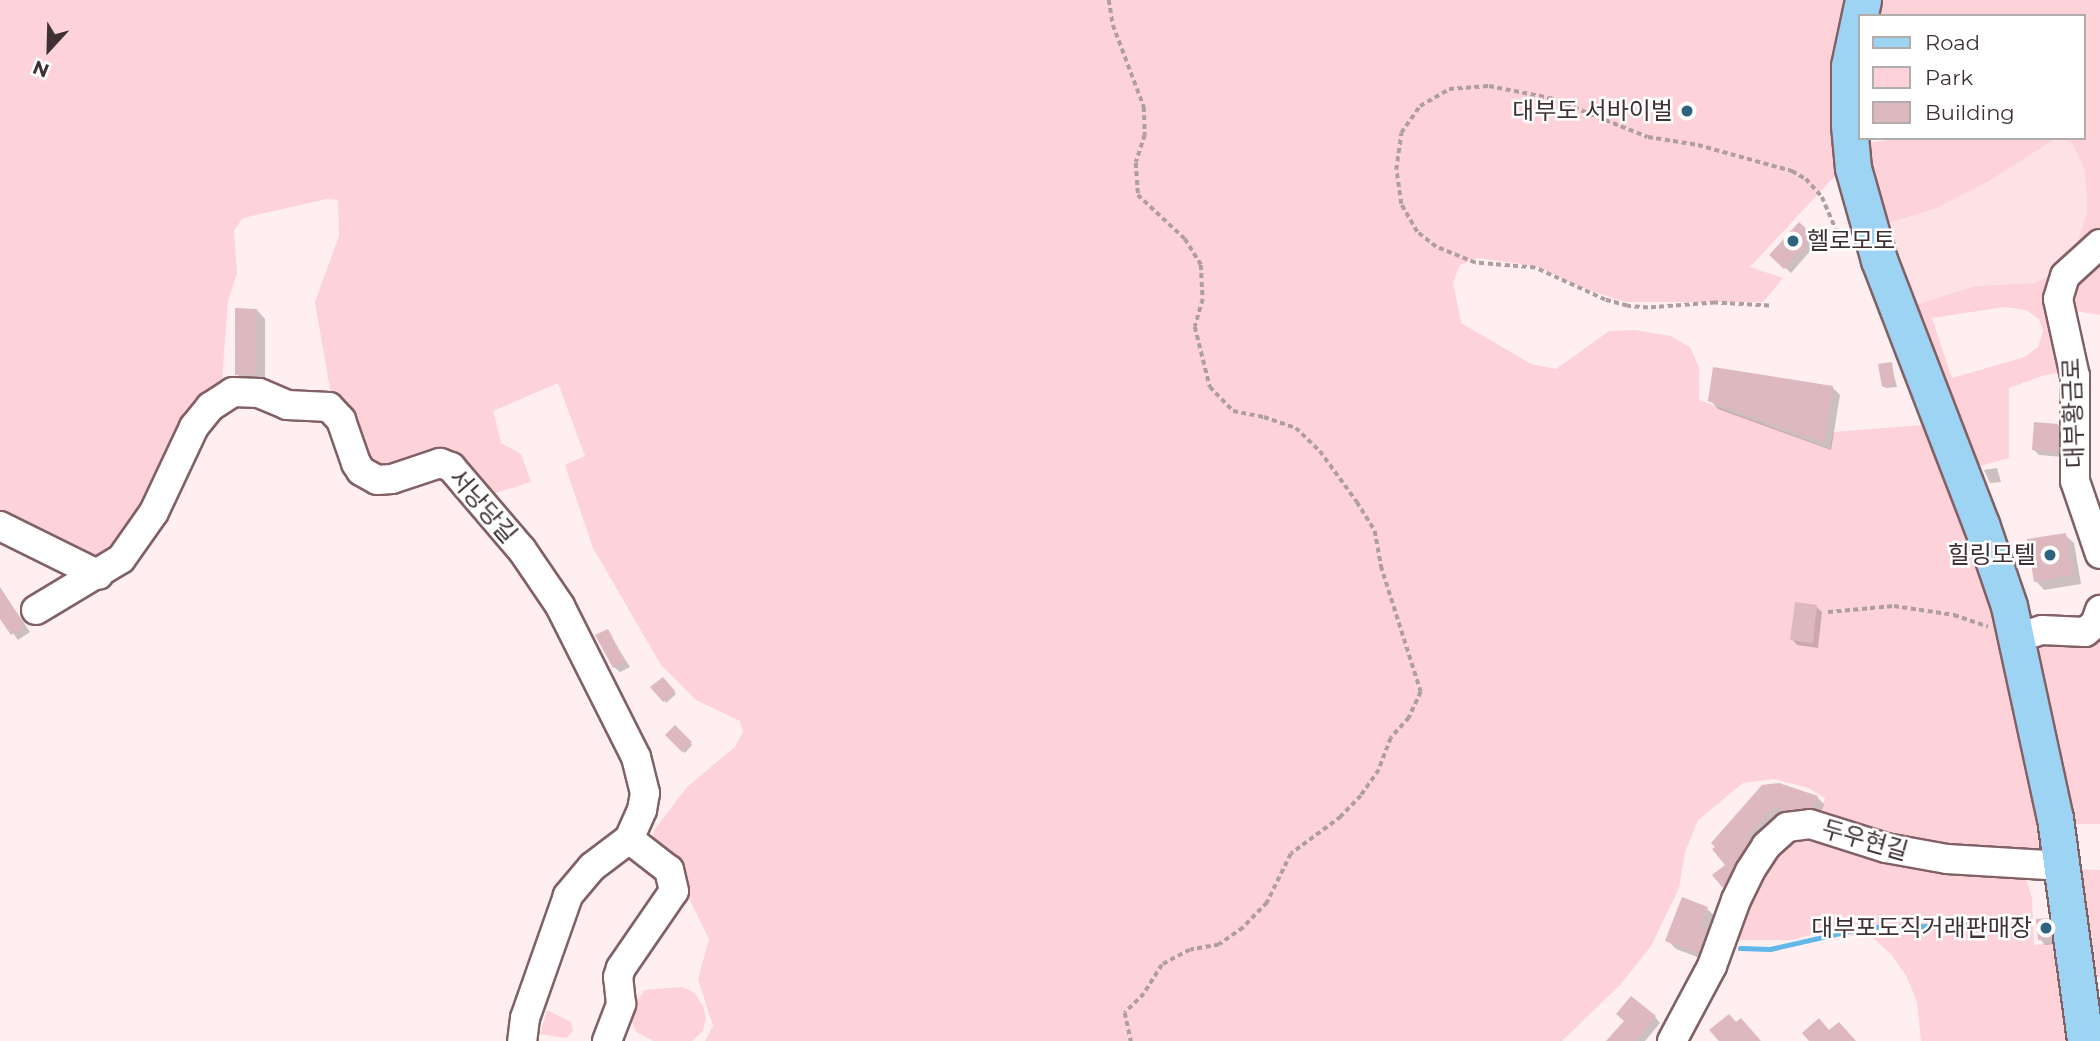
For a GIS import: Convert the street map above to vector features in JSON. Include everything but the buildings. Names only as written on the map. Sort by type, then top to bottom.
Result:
[{"type":"main road","points":[[1858,24],[1849,66],[1848,93],[1853,168],[1863,212],[1913,352],[1981,524],[2006,634],[2044,758],[2063,866],[2085,1041]]},
{"type":"lane","name":"대부황금로","points":[[2100,244],[2065,276],[2058,299],[2075,376],[2075,481],[2100,554]]},
{"type":"lane","name":"서낭당길","points":[[36,610],[99,575],[121,559],[139,537],[201,416],[218,400],[233,392],[259,393],[287,405],[320,404],[329,407],[341,420],[356,463],[362,471],[376,480],[392,479],[446,463],[522,550],[559,607],[636,757],[645,793],[642,810],[629,839]]},
{"type":"lane","points":[[0,526],[99,575]]},
{"type":"lane","points":[[2006,634],[2042,630],[2085,632],[2095,624],[2100,610]]},
{"type":"lane","name":"두우현길","points":[[1672,1041],[1712,966],[1736,900],[1750,871],[1766,846],[1787,827],[1811,824],[1886,848],[1947,859],[2063,866]]},
{"type":"lane","points":[[522,1041],[526,1018],[568,895],[592,867],[629,839],[669,870],[674,891],[621,968],[618,977],[623,995],[607,1041]]},
{"type":"path","points":[[1109,0],[1113,25],[1144,107],[1145,135],[1136,163],[1138,195],[1185,239],[1201,265],[1203,299],[1195,327],[1210,387],[1233,411],[1264,416],[1296,428],[1320,452],[1357,502],[1376,531],[1381,566],[1421,692],[1409,718],[1391,738],[1379,770],[1361,796],[1341,817],[1291,854],[1267,903],[1243,928],[1219,945],[1190,950],[1163,965],[1144,994],[1125,1013],[1131,1041]]},
{"type":"path","points":[[1769,306],[1725,303],[1647,308],[1626,306],[1605,300],[1535,268],[1475,263],[1436,247],[1417,232],[1401,204],[1396,170],[1401,134],[1420,106],[1449,89],[1489,86],[1550,98],[1648,137],[1698,145],[1792,172],[1806,179],[1822,197],[1838,234],[1849,248]]},
{"type":"path","points":[[1828,612],[1871,606],[1914,608],[1954,615],[2006,634]]},
{"type":"shaded area","points":[[2054,140],[2067,140],[2073,145],[2085,171],[2087,212],[2078,241],[2057,272],[2035,283],[1976,286],[1911,306],[1883,225],[1937,208],[1984,184]]},
{"type":"green space","points":[[0,0],[1843,0],[1832,84],[1838,164],[1834,177],[1750,267],[1783,278],[1763,302],[1625,302],[1580,287],[1536,266],[1477,258],[1460,265],[1453,282],[1461,323],[1531,364],[1556,369],[1609,331],[1635,330],[1671,336],[1690,347],[1699,367],[1699,400],[1830,449],[1833,432],[1923,425],[1987,588],[2018,713],[2044,856],[1978,858],[1819,818],[1825,798],[1808,788],[1774,779],[1743,783],[1698,820],[1685,852],[1679,888],[1651,946],[1621,984],[1562,1041],[705,1041],[713,1026],[698,979],[709,939],[683,886],[652,839],[655,829],[687,787],[735,747],[743,732],[740,721],[696,700],[661,665],[593,548],[565,465],[585,456],[558,383],[493,411],[501,443],[521,454],[531,482],[483,497],[458,466],[373,472],[332,401],[315,302],[339,236],[338,200],[327,199],[243,218],[234,230],[237,273],[228,301],[222,380],[149,503],[106,562],[0,519]]},
{"type":"green space","points":[[1879,0],[2100,0],[2100,239],[2069,267],[2069,371],[2045,375],[2009,388],[2009,458],[1973,468],[1911,306],[1976,286],[2035,283],[2057,272],[2078,241],[2087,212],[2085,171],[2073,145],[2067,140],[2086,140],[2086,14],[1875,14]],"holes":[[[2005,307],[2026,310],[2039,319],[2043,331],[2038,347],[2025,357],[1952,378],[1932,318]]]},
{"type":"green space","points":[[1888,140],[2054,140],[1984,184],[1937,208],[1883,225],[1874,195],[1866,143]]},
{"type":"green space","points":[[2100,251],[2100,315],[2076,311],[2074,320],[2064,286]]},
{"type":"green space","points":[[2100,624],[2100,824],[2072,824],[2033,638]]},
{"type":"green space","points":[[1793,835],[2018,874],[2026,879],[2032,898],[2034,945],[2057,943],[2069,1041],[1921,1041],[1917,1002],[1907,977],[1891,954],[1873,938],[1850,935],[1845,927],[1790,940],[1734,940],[1761,870]]},
{"type":"green space","points":[[2079,869],[2100,870],[2100,977],[2093,978]]},
{"type":"green space","points":[[682,987],[695,993],[703,1006],[706,1019],[702,1032],[692,1041],[653,1041],[636,1032],[631,1019],[634,1004],[645,990]]},
{"type":"green space","points":[[547,1010],[571,1022],[573,1031],[566,1038],[540,1034]]},
{"type":"waterway","points":[[1740,948],[1770,949],[1867,927],[2000,925]]},
{"type":"place","name":"대부도 서바이벌","points":[[1687,111]]},
{"type":"place","name":"헬로모토","points":[[1793,241]]},
{"type":"place","name":"힐링모텔","points":[[2050,555]]},
{"type":"place","name":"대부포도직거래판매장","points":[[2046,928]]}]
